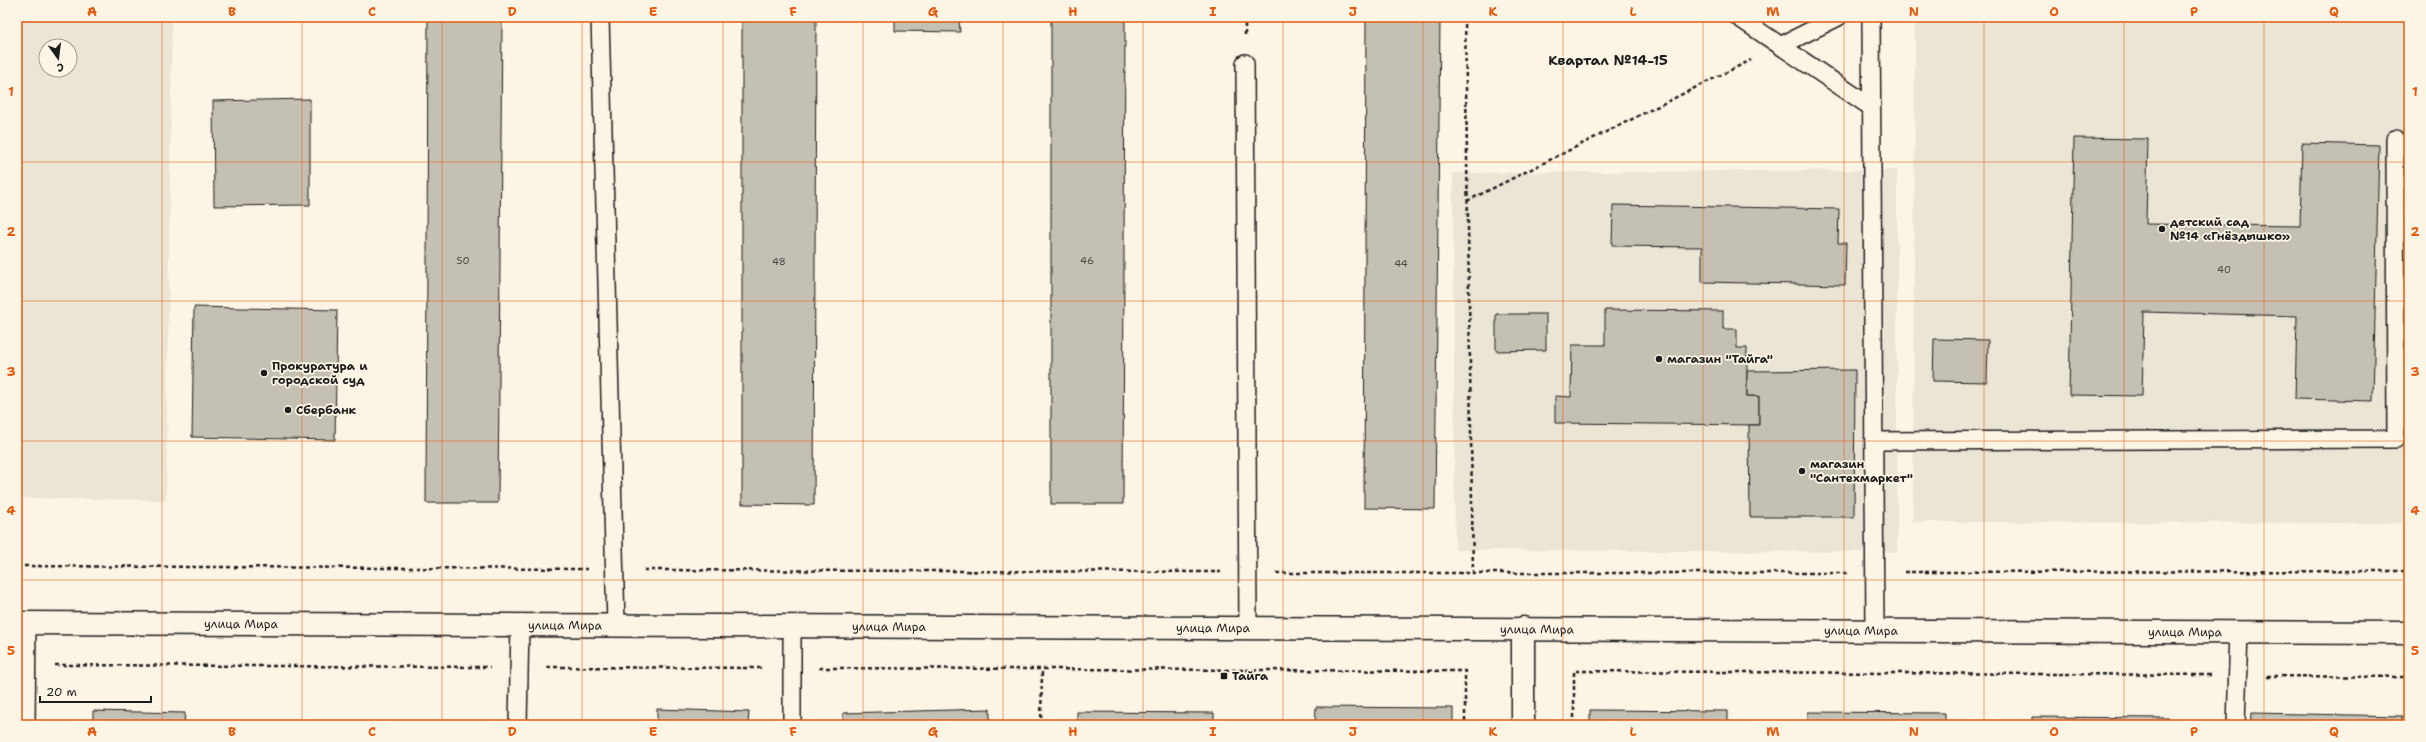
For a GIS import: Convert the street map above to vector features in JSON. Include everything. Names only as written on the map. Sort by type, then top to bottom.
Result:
[{"type":"street","name":"улица Мира","points":[[22,623],[1523,628],[2409,633]]},
{"type":"street","points":[[1523,628],[1523,725]]},
{"type":"lane","points":[[600,17],[616,625]]},
{"type":"lane","points":[[1738,17],[1782,45],[1871,107]]},
{"type":"lane","points":[[1782,45],[1838,17]]},
{"type":"lane","points":[[1871,17],[1875,630]]},
{"type":"lane","points":[[1245,63],[1248,628]]},
{"type":"lane","points":[[1874,441],[2396,439],[2396,139]]},
{"type":"lane","points":[[22,623],[26,665],[26,725]]},
{"type":"lane","points":[[518,725],[520,624]]},
{"type":"lane","points":[[792,626],[792,725]]},
{"type":"lane","points":[[2236,725],[2239,632]]},
{"type":"path","points":[[1465,17],[1473,574]]},
{"type":"path","points":[[1468,201],[1782,45]]},
{"type":"path","points":[[17,566],[1473,574],[2409,571]]},
{"type":"path","points":[[26,665],[1465,671],[1465,725]]},
{"type":"path","points":[[1041,725],[1042,669]]},
{"type":"path","points":[[1574,725],[1574,671],[2409,677]]},
{"type":"shaded area","points":[[17,17],[172,17],[166,500],[17,498]]},
{"type":"shaded area","name":"детский сад №14 «Гнёздышко»","points":[[1915,17],[2409,17],[2409,523],[1913,522]]},
{"type":"shaded area","points":[[1897,170],[1897,552],[1455,550],[1453,173]]},
{"type":"building","points":[[428,17],[502,17],[498,503],[426,503]]},
{"type":"building","points":[[742,17],[816,17],[814,505],[742,504]]},
{"type":"building","points":[[895,17],[959,17],[960,32],[895,31]]},
{"type":"building","points":[[1051,17],[1125,17],[1123,504],[1051,504]]},
{"type":"building","points":[[1366,17],[1440,17],[1435,509],[1364,508]]},
{"type":"building","points":[[310,99],[310,205],[214,206],[213,101]]},
{"type":"building","points":[[2074,138],[2148,139],[2146,224],[2300,226],[2302,143],[2379,145],[2373,401],[2295,399],[2297,316],[2144,312],[2142,396],[2069,395]]},
{"type":"building","points":[[1613,205],[1839,209],[1838,243],[1846,243],[1845,285],[1702,282],[1702,247],[1612,246]]},
{"type":"building","name":"Прокуратура и городской суд","points":[[194,307],[337,310],[335,440],[192,437]]},
{"type":"building","name":"магазин \"Тайга\"","points":[[1605,310],[1723,311],[1723,329],[1737,329],[1737,348],[1747,348],[1747,396],[1759,396],[1759,425],[1555,423],[1555,396],[1571,397],[1572,345],[1605,345]]},
{"type":"building","points":[[1496,314],[1546,314],[1546,350],[1496,351]]},
{"type":"building","points":[[1934,339],[1988,340],[1987,382],[1933,381]]},
{"type":"building","name":"магазин \"Сантехмаркет\"","points":[[1855,370],[1854,517],[1750,517],[1749,425],[1759,425],[1759,396],[1747,396],[1747,371]]},
{"type":"building","points":[[1316,707],[1453,708],[1453,725],[1315,725]]},
{"type":"building","points":[[657,709],[749,712],[748,725],[657,725]]},
{"type":"building","points":[[990,709],[990,725],[843,725],[843,713]]},
{"type":"building","points":[[1590,710],[1728,711],[1728,725],[1590,725]]},
{"type":"building","points":[[93,711],[185,713],[184,725],[93,725]]},
{"type":"building","points":[[1077,712],[1214,713],[1214,725],[1077,725]]},
{"type":"building","points":[[1808,712],[1945,713],[1945,725],[1808,725]]},
{"type":"building","points":[[2252,713],[2402,716],[2402,725],[2251,725]]},
{"type":"building","points":[[2032,717],[2169,718],[2169,725],[2032,725]]},
{"type":"place","name":"детский сад №14 «Гнёздышко»","points":[[2162,229]]},
{"type":"place","name":"магазин \"Тайга\"","points":[[1659,359]]},
{"type":"place","name":"Прокуратура и городской суд","points":[[264,373]]},
{"type":"place","name":"Сбербанк","points":[[288,410]]},
{"type":"place","name":"магазин \"Сантехмаркет\"","points":[[1802,471]]},
{"type":"place","name":"Тайга","points":[[1224,676]]},
{"type":"district","name":"Квартал №14-15","points":[[1608,60]]}]
